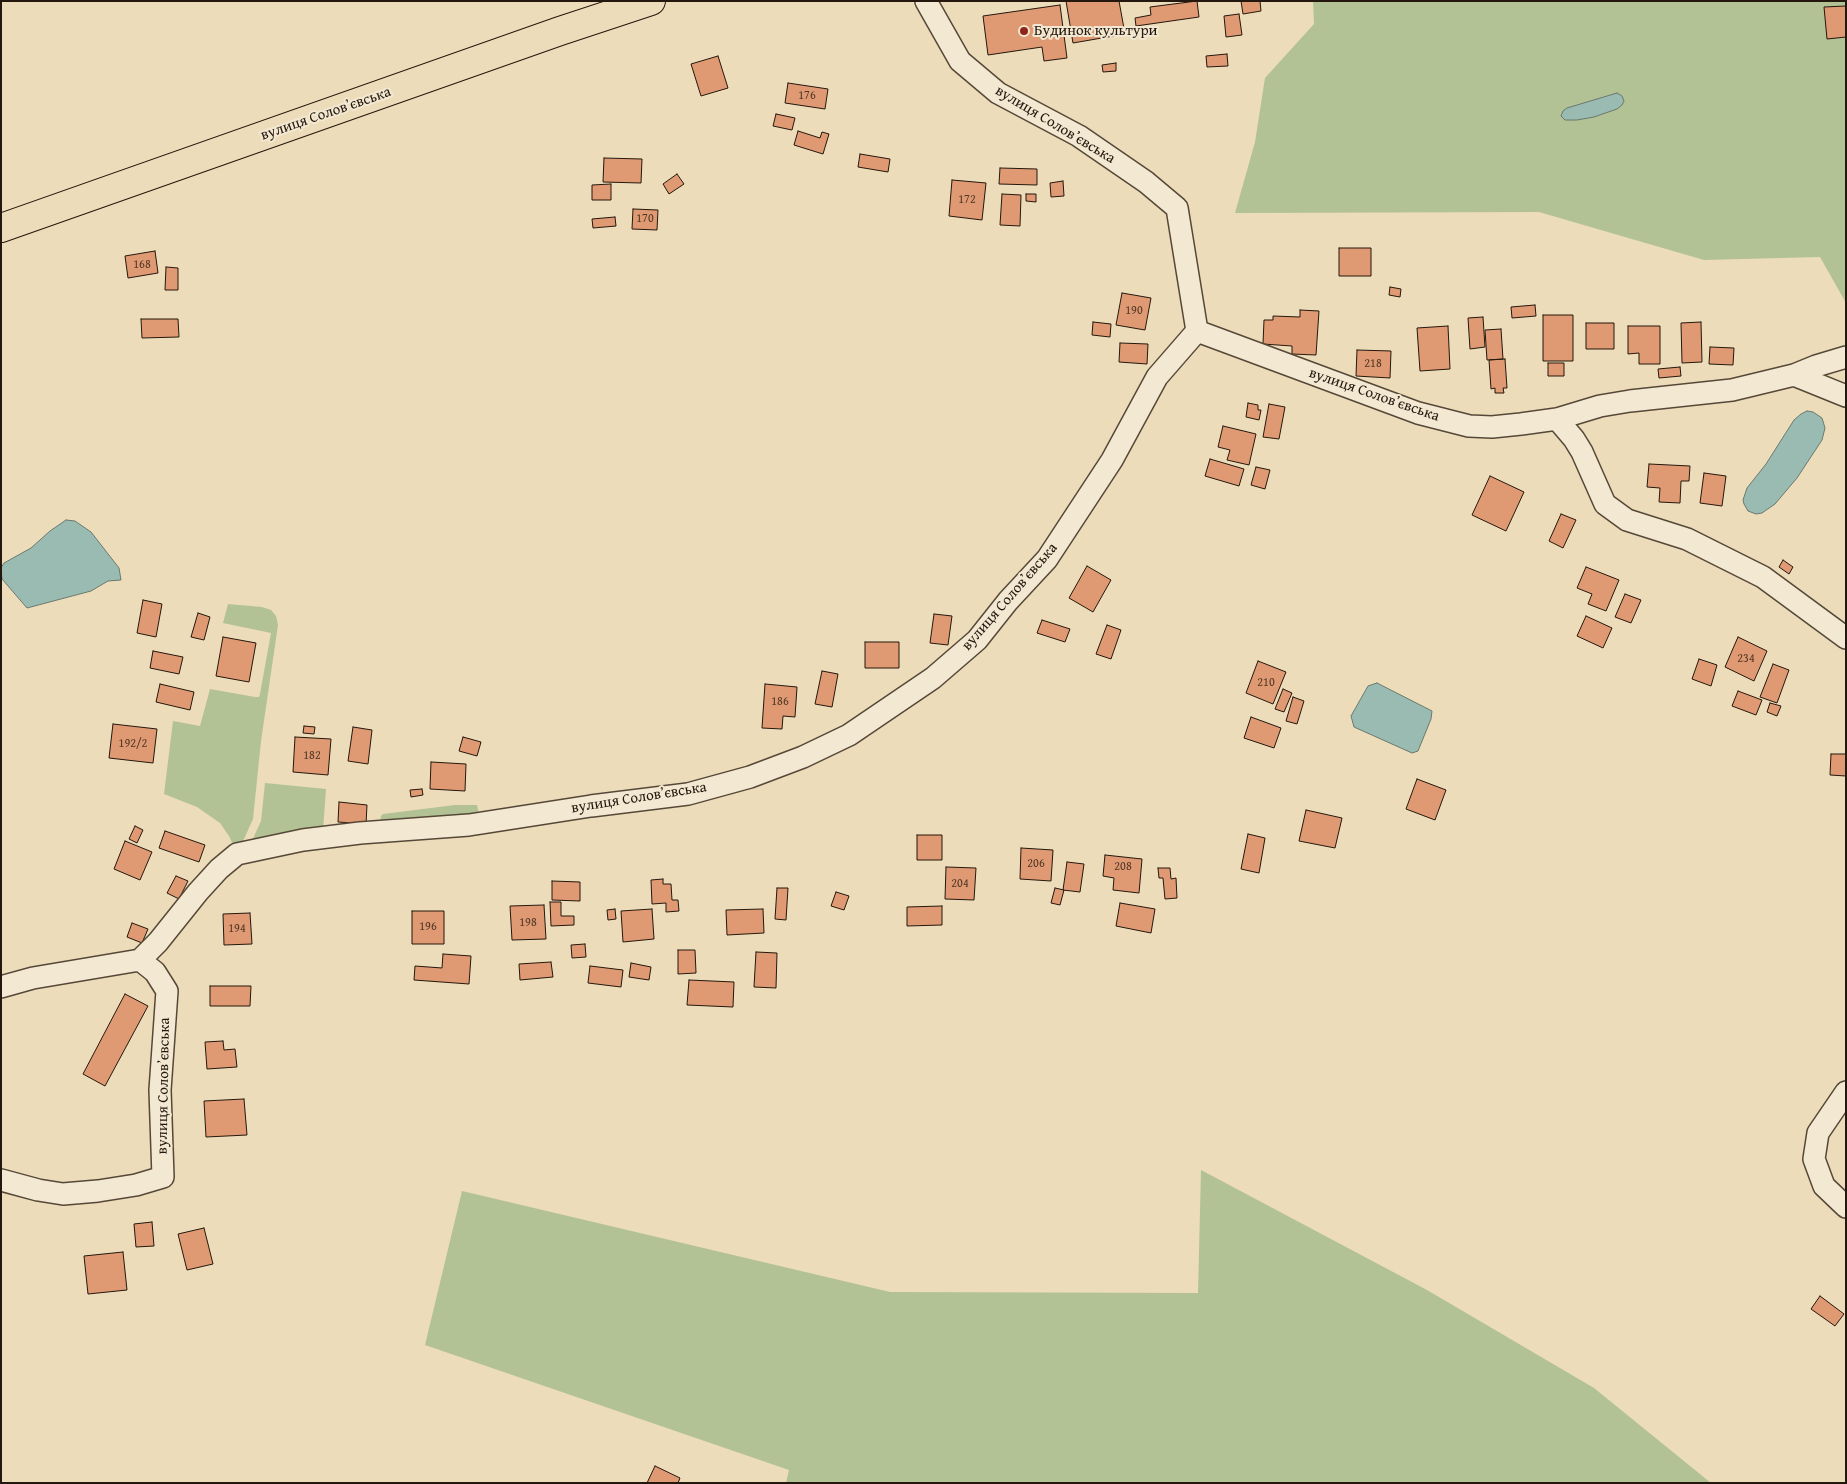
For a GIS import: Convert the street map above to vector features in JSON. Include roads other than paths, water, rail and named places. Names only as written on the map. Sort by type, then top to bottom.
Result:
[{"type":"main road","name":"вулиця Соловʼєвська","points":[[1,228],[560,31],[651,1]]},
{"type":"street","name":"вулиця Соловʼєвська","points":[[1,1180],[38,1190],[63,1194],[136,1185],[163,1177],[160,1090],[166,991],[155,972],[140,960],[158,942],[203,886],[237,854],[303,840],[360,833],[469,825],[591,806],[688,794],[750,777],[795,761],[849,735],[933,678],[977,640],[1008,601],[1047,559],[1112,460],[1157,378],[1196,331],[1177,208],[1146,182],[1079,136],[998,93],[960,61],[926,1]]},
{"type":"street","name":"вулиця Соловʼєвська","points":[[1196,331],[1418,413],[1469,426],[1492,427],[1557,419],[1600,406],[1630,401],[1732,390],[1794,374],[1846,357]]},
{"type":"street","points":[[1794,374],[1846,396]]},
{"type":"street","points":[[1557,419],[1582,452],[1604,504],[1627,520],[1687,540],[1764,577],[1846,638]]},
{"type":"street","points":[[1,987],[33,978],[140,960]]},
{"type":"street","points":[[1846,1092],[1818,1133],[1814,1159],[1824,1186],[1846,1207]]},
{"type":"water","points":[[1617,93],[1622,96],[1624,101],[1617,109],[1594,117],[1577,120],[1565,120],[1561,116],[1567,108]]},
{"type":"water","points":[[1807,411],[1813,412],[1822,418],[1825,428],[1822,440],[1797,478],[1775,504],[1762,513],[1756,514],[1748,511],[1743,500],[1747,488],[1766,464],[1794,420]]},
{"type":"water","points":[[66,520],[75,521],[91,532],[119,568],[121,580],[108,581],[91,591],[27,608],[2,579],[1,568],[4,563],[31,548]]},
{"type":"water","points":[[1377,683],[1432,711],[1431,719],[1418,751],[1412,753],[1354,727],[1351,716],[1368,686]]},
{"type":"place","name":"Будинок культури","points":[[1024,31]]}]
